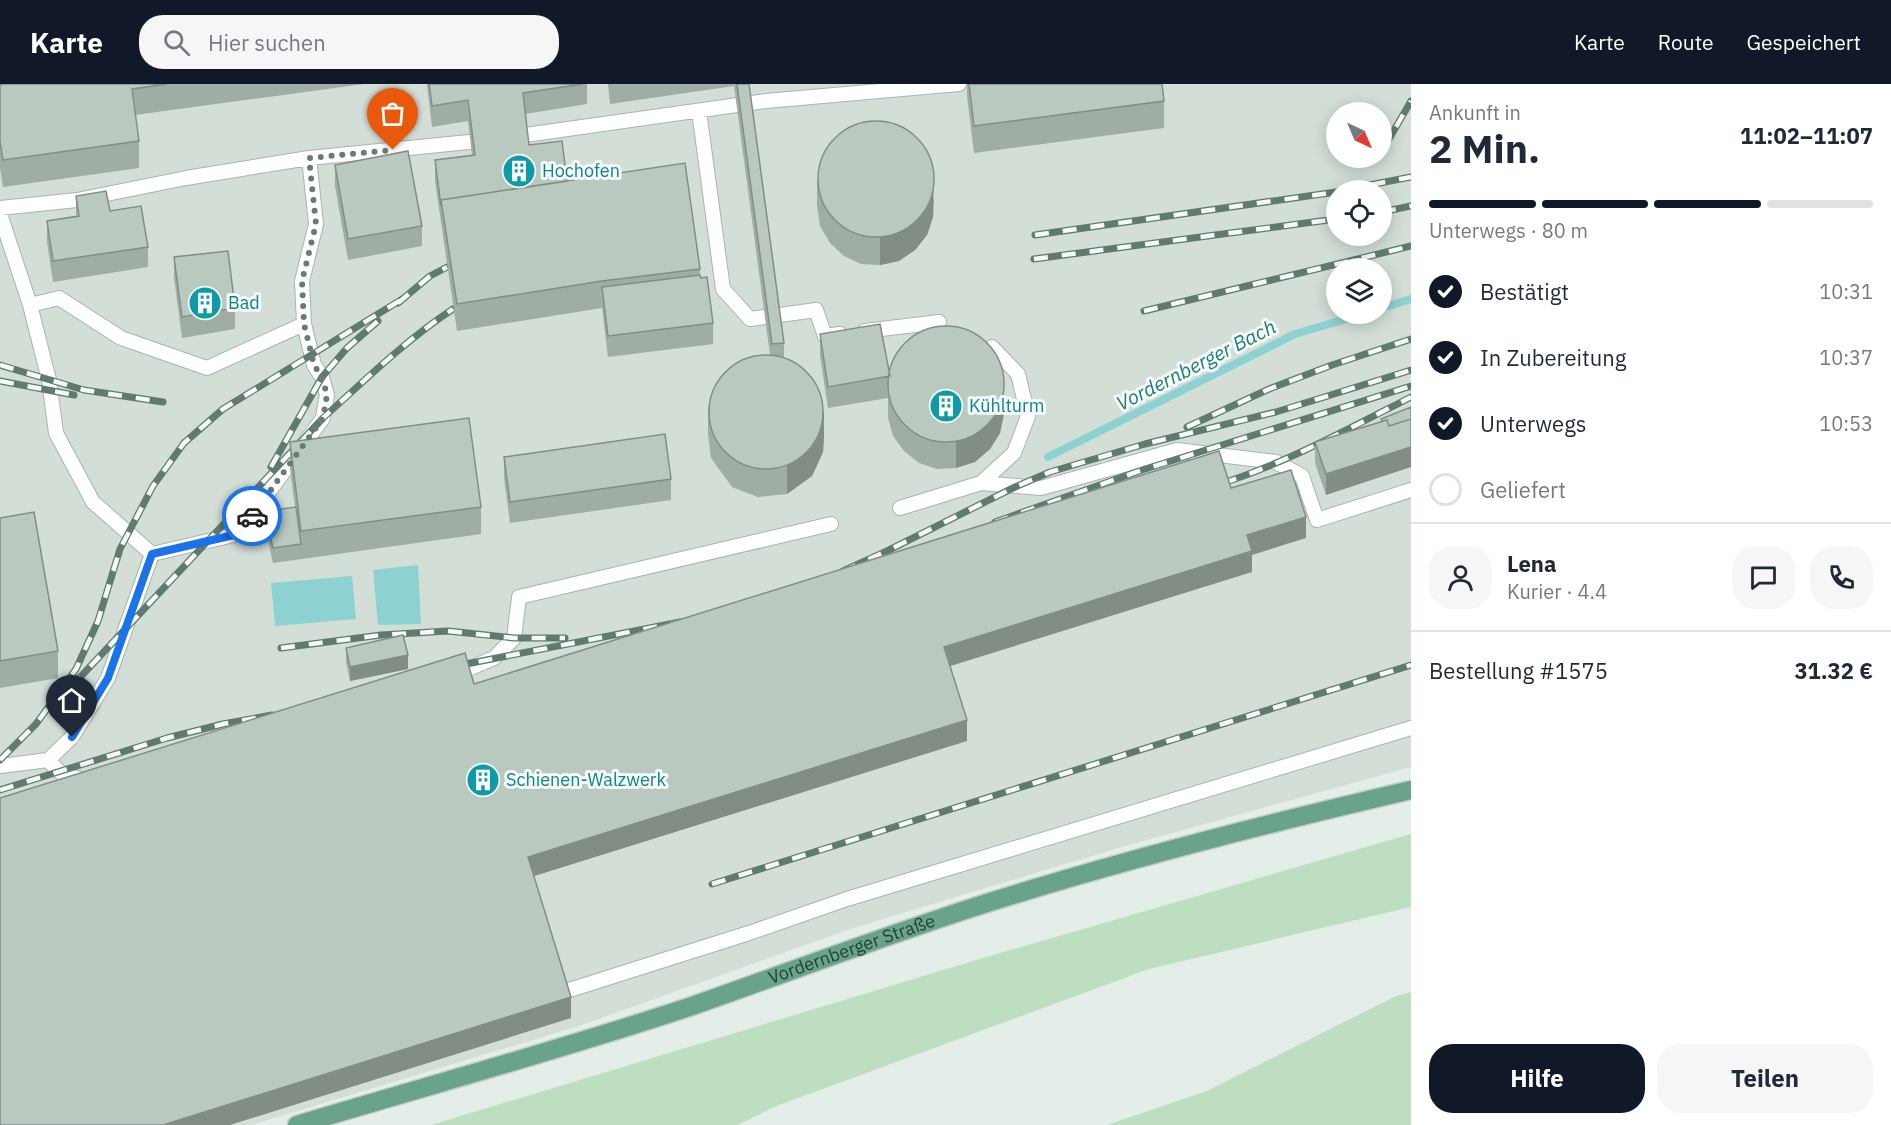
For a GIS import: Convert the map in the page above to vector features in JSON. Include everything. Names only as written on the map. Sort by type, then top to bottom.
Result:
[{"type":"main road","name":"Vordernberger Straße","points":[[297,1125],[685,1008],[851,948],[988,903],[1275,822],[1411,790]]},
{"type":"lane","points":[[0,208],[77,200],[186,178],[309,158],[455,144],[765,101],[959,84]]},
{"type":"lane","points":[[699,111],[723,289],[750,319],[816,310],[825,336],[939,322]]},
{"type":"lane","points":[[152,554],[238,534],[323,418],[327,395],[322,377],[314,365],[304,324],[302,281],[316,224],[309,158]]},
{"type":"lane","points":[[0,214],[30,305],[49,381],[56,433],[93,502],[152,554]]},
{"type":"lane","points":[[30,305],[59,298],[121,338],[207,368],[304,324]]},
{"type":"lane","points":[[981,483],[1014,453],[1028,416],[1018,374],[992,347]]},
{"type":"lane","points":[[900,508],[981,483],[1041,488],[1177,450],[1276,462],[1302,476],[1317,520],[1411,490]]},
{"type":"lane","points":[[443,678],[494,658],[514,638],[519,597],[831,524]]},
{"type":"lane","points":[[0,766],[48,760],[72,737],[108,678],[152,554]]},
{"type":"lane","points":[[563,992],[749,933],[847,899],[1411,728]]},
{"type":"lane","points":[[48,760],[58,772],[69,777],[83,779],[94,775]]},
{"type":"shaded area","points":[[0,84],[1411,84],[1411,767],[1125,846],[850,929],[579,1026],[251,1125],[0,1125]]},
{"type":"green space","points":[[1411,834],[1411,907],[1149,969],[779,1105],[737,1125],[431,1125],[983,958]]},
{"type":"green space","points":[[1411,992],[1411,1125],[1107,1125],[1207,1091],[1394,997]]},
{"type":"water","points":[[418,565],[421,624],[378,625],[373,570]]},
{"type":"water","points":[[352,576],[356,619],[275,626],[271,583]]},
{"type":"building","points":[[167,84],[132,89],[139,141],[3,160],[0,141],[0,85]]},
{"type":"building","points":[[429,84],[583,84],[523,93],[529,145],[562,141],[567,181],[441,200],[441,206],[435,160],[475,155],[468,100],[432,106]]},
{"type":"building","points":[[737,84],[749,84],[784,343],[772,344]]},
{"type":"building","points":[[969,84],[1162,84],[1164,101],[974,126]]},
{"type":"building","points":[[876,121],[898,125],[917,138],[930,157],[934,179],[930,201],[917,220],[898,233],[876,237],[854,233],[835,220],[822,201],[818,179],[822,157],[835,138],[854,125]]},
{"type":"building","points":[[408,151],[422,226],[348,239],[335,165]]},
{"type":"building","points":[[685,163],[700,269],[602,281],[457,304],[441,200]]},
{"type":"building","points":[[106,191],[110,211],[141,206],[148,247],[53,261],[47,221],[79,216],[76,196]]},
{"type":"building","name":"Bad","points":[[228,251],[235,308],[182,317],[174,257]]},
{"type":"building","points":[[700,275],[701,278],[707,277],[713,323],[608,336],[602,287]]},
{"type":"building","points":[[880,324],[890,376],[828,387],[820,334]]},
{"type":"building","name":"Kühlturm","points":[[946,326],[968,331],[987,343],[999,362],[1004,384],[999,406],[987,425],[968,437],[946,442],[924,437],[905,425],[893,406],[888,384],[893,362],[905,343],[924,331]]},
{"type":"building","points":[[766,355],[788,359],[806,372],[819,390],[823,412],[819,434],[806,452],[788,465],[766,469],[744,465],[726,452],[713,434],[709,412],[713,390],[726,372],[744,359]]},
{"type":"building","points":[[1411,407],[1411,419],[1389,426],[1387,420],[1382,421],[1381,419]]},
{"type":"building","points":[[469,418],[481,507],[301,531],[290,442]]},
{"type":"building","points":[[1411,419],[1411,447],[1326,474],[1315,442],[1387,420],[1389,426]]},
{"type":"building","points":[[665,434],[671,479],[510,502],[504,457]]},
{"type":"building","name":"Schienen-Walzwerk","points":[[1219,451],[1231,488],[1291,470],[1306,517],[1247,535],[1252,551],[944,647],[967,720],[528,857],[571,997],[163,1125],[0,1125],[0,798],[465,653],[474,684]]},
{"type":"building","points":[[296,507],[301,544],[273,548],[268,527],[275,510]]},
{"type":"building","points":[[34,512],[58,651],[0,661],[0,518]]},
{"type":"building","points":[[403,635],[408,655],[350,667],[346,648]]},
{"type":"waterway","name":"Vordernberger Bach","points":[[1392,305],[1411,299]]},
{"type":"waterway","name":"Vordernberger Bach","points":[[1048,457],[1295,334],[1329,324]]},
{"type":"railway","points":[[1392,134],[1411,101]]},
{"type":"railway","points":[[1392,181],[1411,177]]},
{"type":"railway","points":[[1035,235],[1326,193]]},
{"type":"railway","points":[[1392,210],[1411,206]]},
{"type":"railway","points":[[1034,259],[1326,220]]},
{"type":"railway","points":[[1144,311],[1411,246]]},
{"type":"railway","points":[[398,303],[430,276],[447,267]]},
{"type":"railway","points":[[0,760],[36,724],[76,669],[98,621],[120,549],[153,486],[184,443],[223,409],[404,298]]},
{"type":"railway","points":[[71,687],[323,418],[402,347],[453,309]]},
{"type":"railway","points":[[271,467],[322,377],[347,348],[378,321]]},
{"type":"railway","points":[[1187,427],[1269,389],[1411,339]]},
{"type":"railway","points":[[0,365],[84,390],[163,402]]},
{"type":"railway","points":[[843,571],[1050,472],[1145,444],[1276,412],[1411,370]]},
{"type":"railway","points":[[0,381],[74,395]]},
{"type":"railway","points":[[995,522],[1142,470],[1411,386]]},
{"type":"railway","points":[[1223,483],[1295,455],[1411,397]]},
{"type":"railway","points":[[451,667],[680,622]]},
{"type":"railway","points":[[281,648],[381,635],[448,631],[514,638],[565,638]]},
{"type":"railway","points":[[712,884],[1411,665]]},
{"type":"railway","points":[[0,790],[167,738],[272,715]]},
{"type":"way so far","points":[[252,516],[323,418],[327,395],[322,377],[314,365],[304,324],[302,281],[316,224],[309,158],[393,150]]},
{"type":"place","name":"Hochofen","points":[[519,171]]},
{"type":"place","name":"Bad","points":[[205,303]]},
{"type":"place","name":"Kühlturm","points":[[946,406]]},
{"type":"place","name":"Schienen-Walzwerk","points":[[483,780]]},
{"type":"route","points":[[72,737],[108,678],[152,554],[238,534],[252,516]]}]
